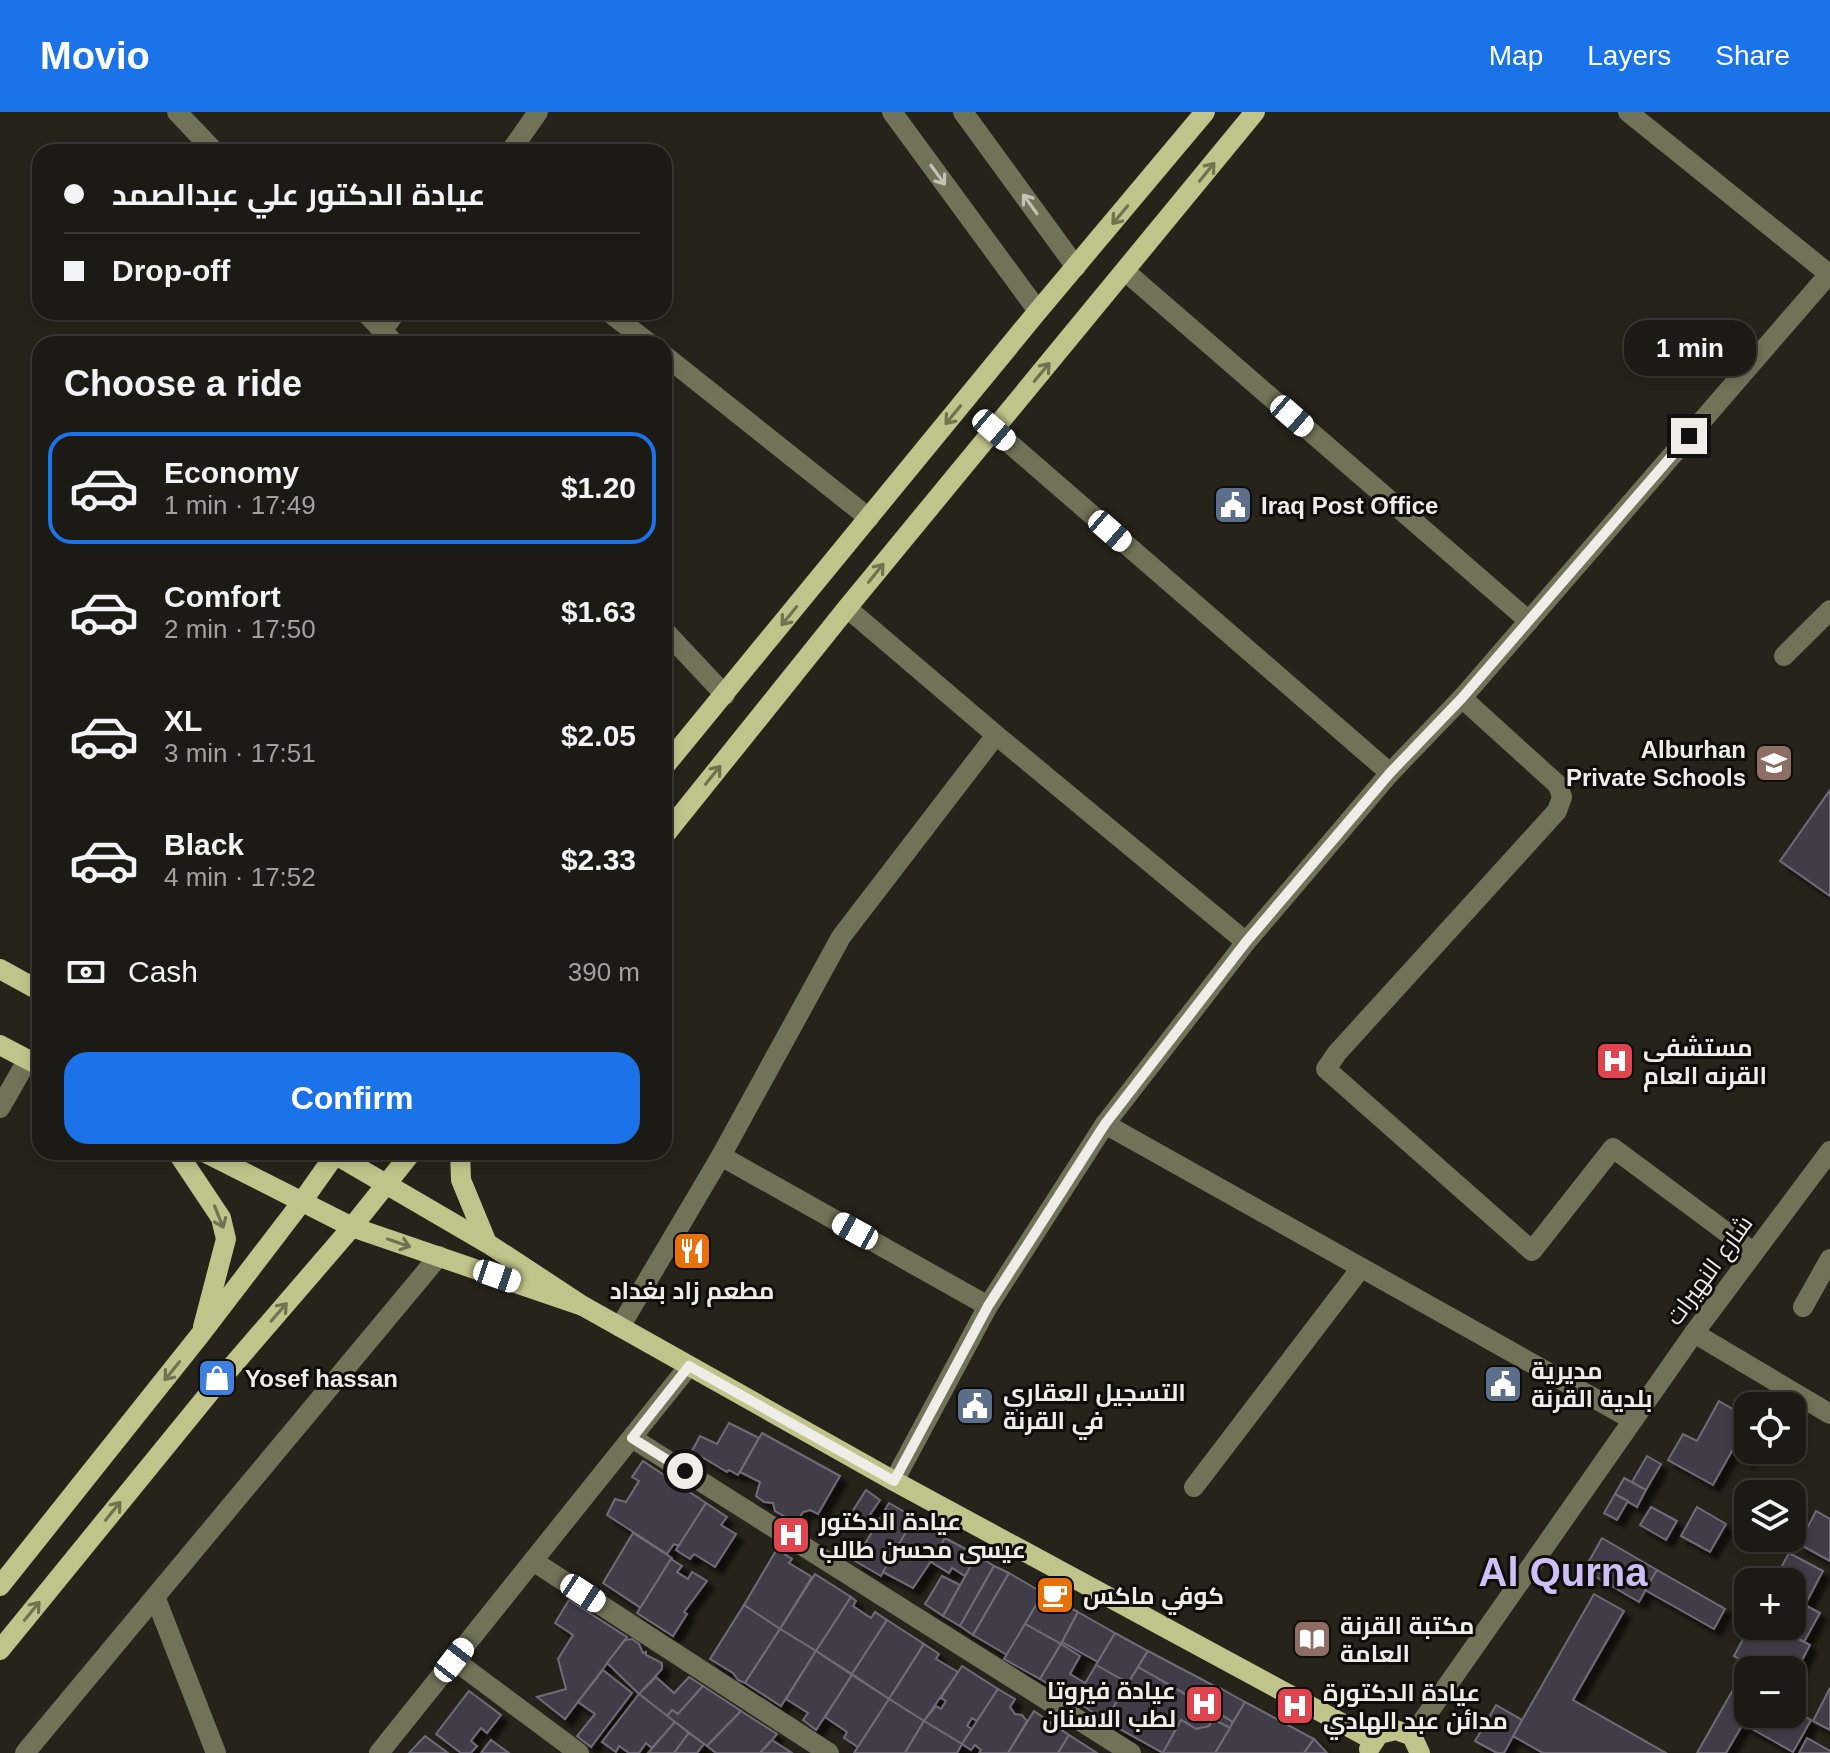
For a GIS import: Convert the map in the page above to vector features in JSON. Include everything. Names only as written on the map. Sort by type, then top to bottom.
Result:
[{"type":"main road","points":[[672,758],[1205,112]]},
{"type":"main road","points":[[672,826],[1255,112]]},
{"type":"main road","points":[[0,969],[32,987]]},
{"type":"main road","points":[[0,1045],[32,1061]]},
{"type":"main road","points":[[182,1160],[221,1218],[226,1239],[200,1335]]},
{"type":"main road","points":[[219,1160],[352,1227],[583,1306]]},
{"type":"main road","points":[[0,1586],[200,1335],[330,1160]]},
{"type":"main road","points":[[346,1160],[487,1243],[583,1306],[1370,1746],[1387,1730],[1396,1730],[1416,1745]]},
{"type":"main road","points":[[0,1650],[215,1386],[352,1227],[405,1160]]},
{"type":"main road","points":[[460,1160],[461,1180],[487,1243]]},
{"type":"street","points":[[516,144],[538,112]]},
{"type":"street","points":[[892,112],[1038,311]]},
{"type":"street","points":[[963,112],[1076,267]]},
{"type":"street","points":[[894,1481],[988,1306],[1105,1124],[1246,942],[1390,773],[1462,698],[1829,273],[1628,112]]},
{"type":"street","points":[[189,117],[209,144]]},
{"type":"street","points":[[1126,272],[1529,621]]},
{"type":"street","points":[[372,320],[386,336]]},
{"type":"street","points":[[619,320],[640,336]]},
{"type":"street","points":[[672,361],[869,518]]},
{"type":"street","points":[[994,430],[1390,773]]},
{"type":"street","points":[[847,608],[1246,942]]},
{"type":"street","points":[[1784,656],[1830,610]]},
{"type":"street","points":[[672,639],[725,695]]},
{"type":"street","points":[[1462,698],[1558,785],[1562,797],[1557,811],[1337,1053],[1326,1069],[1532,1251],[1613,1148],[1753,1252]]},
{"type":"street","points":[[620,1327],[721,1156],[841,937],[996,735]]},
{"type":"street","points":[[0,1108],[32,1065]]},
{"type":"street","points":[[1105,1124],[1633,1420]]},
{"type":"street","name":"شارع النهيرات","points":[[1416,1745],[1633,1420],[1753,1252],[1830,1151]]},
{"type":"street","points":[[721,1156],[988,1306]]},
{"type":"street","points":[[25,1753],[439,1256]]},
{"type":"street","points":[[1803,1307],[1830,1259]]},
{"type":"street","points":[[1194,1487],[1361,1268]]},
{"type":"street","points":[[1694,1333],[1830,1414]]},
{"type":"street","points":[[379,1753],[689,1366]]},
{"type":"street","points":[[632,1438],[1131,1753]]},
{"type":"street","points":[[533,1561],[829,1753]]},
{"type":"street","points":[[156,1599],[216,1753]]},
{"type":"street","points":[[454,1660],[579,1753]]},
{"type":"building","points":[[1830,790],[1830,896],[1780,861]]},
{"type":"building","points":[[1719,1401],[1734,1410],[1734,1452],[1713,1485],[1668,1460],[1683,1434],[1697,1441]]},
{"type":"building","points":[[729,1423],[759,1438],[738,1475],[729,1470],[727,1472],[692,1451],[700,1436],[717,1444]]},
{"type":"building","points":[[762,1433],[840,1476],[818,1514],[810,1510],[803,1512],[796,1523],[775,1511],[773,1503],[764,1502],[756,1496],[760,1482],[740,1472]]},
{"type":"building","points":[[1647,1456],[1661,1464],[1646,1490],[1632,1482]]},
{"type":"building","points":[[643,1461],[706,1503],[679,1546],[674,1544],[667,1554],[607,1515],[615,1499],[626,1502],[639,1481],[632,1477]]},
{"type":"building","points":[[1624,1478],[1646,1490],[1637,1507],[1615,1494]]},
{"type":"building","points":[[866,1490],[880,1500],[865,1522],[852,1512]]},
{"type":"building","points":[[1615,1494],[1628,1501],[1617,1520],[1604,1513]]},
{"type":"building","points":[[706,1503],[727,1517],[721,1525],[736,1534],[715,1567],[694,1554],[690,1559],[676,1550]]},
{"type":"building","points":[[889,1503],[915,1518],[881,1576],[855,1561]]},
{"type":"building","points":[[1651,1507],[1677,1521],[1666,1540],[1640,1525]]},
{"type":"building","points":[[1697,1507],[1726,1524],[1710,1552],[1681,1536]]},
{"type":"building","points":[[1816,1511],[1830,1519],[1830,1561],[1806,1548],[1806,1530]]},
{"type":"building","points":[[913,1520],[945,1538],[933,1558],[920,1551],[918,1555],[899,1544]]},
{"type":"building","points":[[633,1533],[672,1558],[641,1608],[603,1583]]},
{"type":"building","points":[[945,1538],[977,1555],[965,1576],[952,1568],[949,1573],[931,1562]]},
{"type":"building","points":[[1602,1538],[1657,1570],[1639,1602],[1584,1570]]},
{"type":"building","points":[[899,1544],[918,1555],[920,1551],[933,1558],[913,1588],[883,1572]]},
{"type":"building","points":[[777,1549],[792,1559],[789,1563],[812,1577],[780,1629],[744,1605]]},
{"type":"building","points":[[1789,1553],[1823,1571],[1806,1603],[1806,1568],[1781,1568]]},
{"type":"building","points":[[977,1555],[994,1566],[960,1626],[943,1616]]},
{"type":"building","points":[[671,1559],[682,1566],[677,1572],[688,1579],[692,1572],[707,1581],[684,1612],[687,1614],[673,1636],[637,1613]]},
{"type":"building","points":[[994,1566],[1009,1573],[973,1635],[960,1626]]},
{"type":"building","points":[[1657,1570],[1725,1609],[1714,1629],[1645,1590]]},
{"type":"building","points":[[1009,1573],[1043,1593],[1007,1655],[973,1635]]},
{"type":"building","points":[[815,1574],[851,1597],[816,1651],[780,1629]]},
{"type":"building","points":[[942,1576],[960,1585],[943,1616],[925,1604]]},
{"type":"building","points":[[1043,1593],[1078,1612],[1061,1644],[1025,1624]]},
{"type":"building","points":[[1594,1594],[1624,1611],[1573,1700],[1666,1753],[1543,1753],[1513,1736]]},
{"type":"building","points":[[851,1597],[856,1601],[853,1606],[871,1618],[875,1612],[887,1620],[852,1674],[816,1651]]},
{"type":"building","points":[[569,1600],[627,1637],[565,1719],[537,1697],[566,1689],[558,1659],[573,1635],[555,1623]]},
{"type":"building","points":[[744,1605],[780,1629],[745,1683],[710,1659]]},
{"type":"building","points":[[1806,1606],[1820,1613],[1806,1638]]},
{"type":"building","points":[[1078,1612],[1115,1633],[1098,1662],[1062,1642]]},
{"type":"building","points":[[887,1620],[924,1644],[889,1699],[852,1674]]},
{"type":"building","points":[[1025,1624],[1061,1644],[1040,1679],[1004,1659]]},
{"type":"building","points":[[780,1629],[816,1651],[781,1706],[745,1683]]},
{"type":"building","points":[[1115,1633],[1148,1651],[1128,1683],[1096,1665]]},
{"type":"building","points":[[632,1639],[639,1644],[643,1653],[662,1663],[662,1669],[639,1694],[607,1663],[625,1640]]},
{"type":"building","points":[[1743,1640],[1800,1640],[1810,1645],[1804,1656],[1734,1656]]},
{"type":"building","points":[[924,1644],[939,1654],[936,1659],[958,1672],[924,1721],[889,1699]]},
{"type":"building","points":[[1061,1644],[1080,1656],[1070,1674],[1085,1683],[1075,1700],[1040,1679]]},
{"type":"building","points":[[816,1651],[852,1675],[816,1730],[803,1720],[808,1713],[786,1699]]},
{"type":"building","points":[[1148,1651],[1220,1689],[1209,1707],[1138,1667]]},
{"type":"building","points":[[1096,1665],[1128,1683],[1105,1721],[1075,1700]]},
{"type":"building","points":[[962,1666],[998,1689],[977,1721],[972,1718],[967,1726],[972,1729],[962,1744],[924,1721],[936,1706],[941,1709],[946,1701],[941,1698]]},
{"type":"building","points":[[1138,1667],[1233,1722],[1230,1728],[1213,1719],[1209,1726],[1196,1729],[1181,1720],[1163,1753],[1105,1721]]},
{"type":"building","points":[[603,1670],[632,1693],[591,1747],[577,1736],[595,1714],[578,1702]]},
{"type":"building","points":[[852,1675],[889,1699],[858,1747],[844,1738],[847,1732],[825,1717]]},
{"type":"building","points":[[656,1677],[674,1693],[689,1677],[703,1686],[678,1714],[672,1710],[667,1716],[639,1694]]},
{"type":"building","points":[[703,1686],[741,1711],[707,1746],[667,1716],[672,1710],[678,1714]]},
{"type":"building","points":[[1220,1688],[1245,1702],[1233,1722],[1209,1707]]},
{"type":"building","points":[[1734,1688],[1734,1728],[1741,1728],[1726,1753],[1697,1753]]},
{"type":"building","points":[[1830,1688],[1830,1730],[1813,1721]]},
{"type":"building","points":[[998,1689],[1015,1699],[1010,1707],[1027,1721],[1008,1753],[979,1753],[981,1750],[975,1745],[971,1750],[962,1744]]},
{"type":"building","points":[[469,1691],[501,1715],[487,1733],[481,1728],[471,1741],[477,1746],[471,1753],[461,1753],[436,1734]]},
{"type":"building","points":[[639,1694],[675,1722],[652,1748],[646,1743],[639,1753],[629,1753],[619,1746],[616,1752],[602,1742]]},
{"type":"building","points":[[889,1699],[924,1721],[905,1753],[854,1753]]},
{"type":"building","points":[[1245,1702],[1314,1739],[1304,1753],[1215,1753]]},
{"type":"building","points":[[1496,1705],[1522,1720],[1504,1753],[1497,1753],[1475,1741]]},
{"type":"building","points":[[741,1711],[777,1734],[760,1753],[716,1753],[707,1746]]},
{"type":"building","points":[[1034,1711],[1069,1735],[1058,1753],[1008,1753]]},
{"type":"building","points":[[1806,1717],[1811,1720],[1793,1752],[1750,1728],[1806,1728]]},
{"type":"building","points":[[1213,1719],[1230,1728],[1215,1753],[1163,1753],[1181,1720],[1196,1729],[1209,1726]]},
{"type":"building","points":[[924,1721],[962,1744],[957,1753],[905,1753]]},
{"type":"building","points":[[675,1722],[689,1733],[674,1753],[648,1753]]},
{"type":"building","points":[[689,1733],[704,1744],[697,1753],[674,1753]]},
{"type":"building","points":[[1069,1735],[1097,1753],[1058,1753]]},
{"type":"building","points":[[425,1736],[448,1753],[409,1753]]},
{"type":"building","points":[[1807,1738],[1830,1751],[1830,1753],[1799,1753]]},
{"type":"building","points":[[1314,1739],[1327,1753],[1304,1753]]},
{"type":"building","points":[[491,1740],[509,1753],[481,1753]]},
{"type":"building","points":[[772,1740],[792,1753],[760,1753]]},
{"type":"place","name":"Iraq Post Office","points":[[1233,505]]},
{"type":"place","name":"Alburhan Private Schools","points":[[1774,763]]},
{"type":"place","name":"مستشفى القرنه العام","points":[[1615,1061]]},
{"type":"place","name":"مطعم زاد بغداد","points":[[692,1251]]},
{"type":"place","name":"Yosef hassan","points":[[217,1378]]},
{"type":"place","name":"مديرية بلدية القرنة","points":[[1503,1384]]},
{"type":"place","name":"التسجيل العقاري في القرنة","points":[[975,1406]]},
{"type":"place","name":"عيادة الدكتور عيسى محسن طالب","points":[[791,1535]]},
{"type":"place","name":"كوفي ماكس","points":[[1055,1595]]},
{"type":"place","name":"مكتبة القرنة العامة","points":[[1312,1639]]},
{"type":"place","name":"عيادة فيروتا لطب الاسنان","points":[[1204,1704]]},
{"type":"place","name":"عيادة الدكتورة مدائن عبد الهادي","points":[[1295,1706]]},
{"type":"district","name":"Al Qurna","points":[[1563,1572]]},
{"type":"route","points":[[685,1471],[632,1438],[689,1366],[894,1481],[988,1306],[1105,1124],[1246,942],[1390,773],[1462,698],[1689,436]]}]
